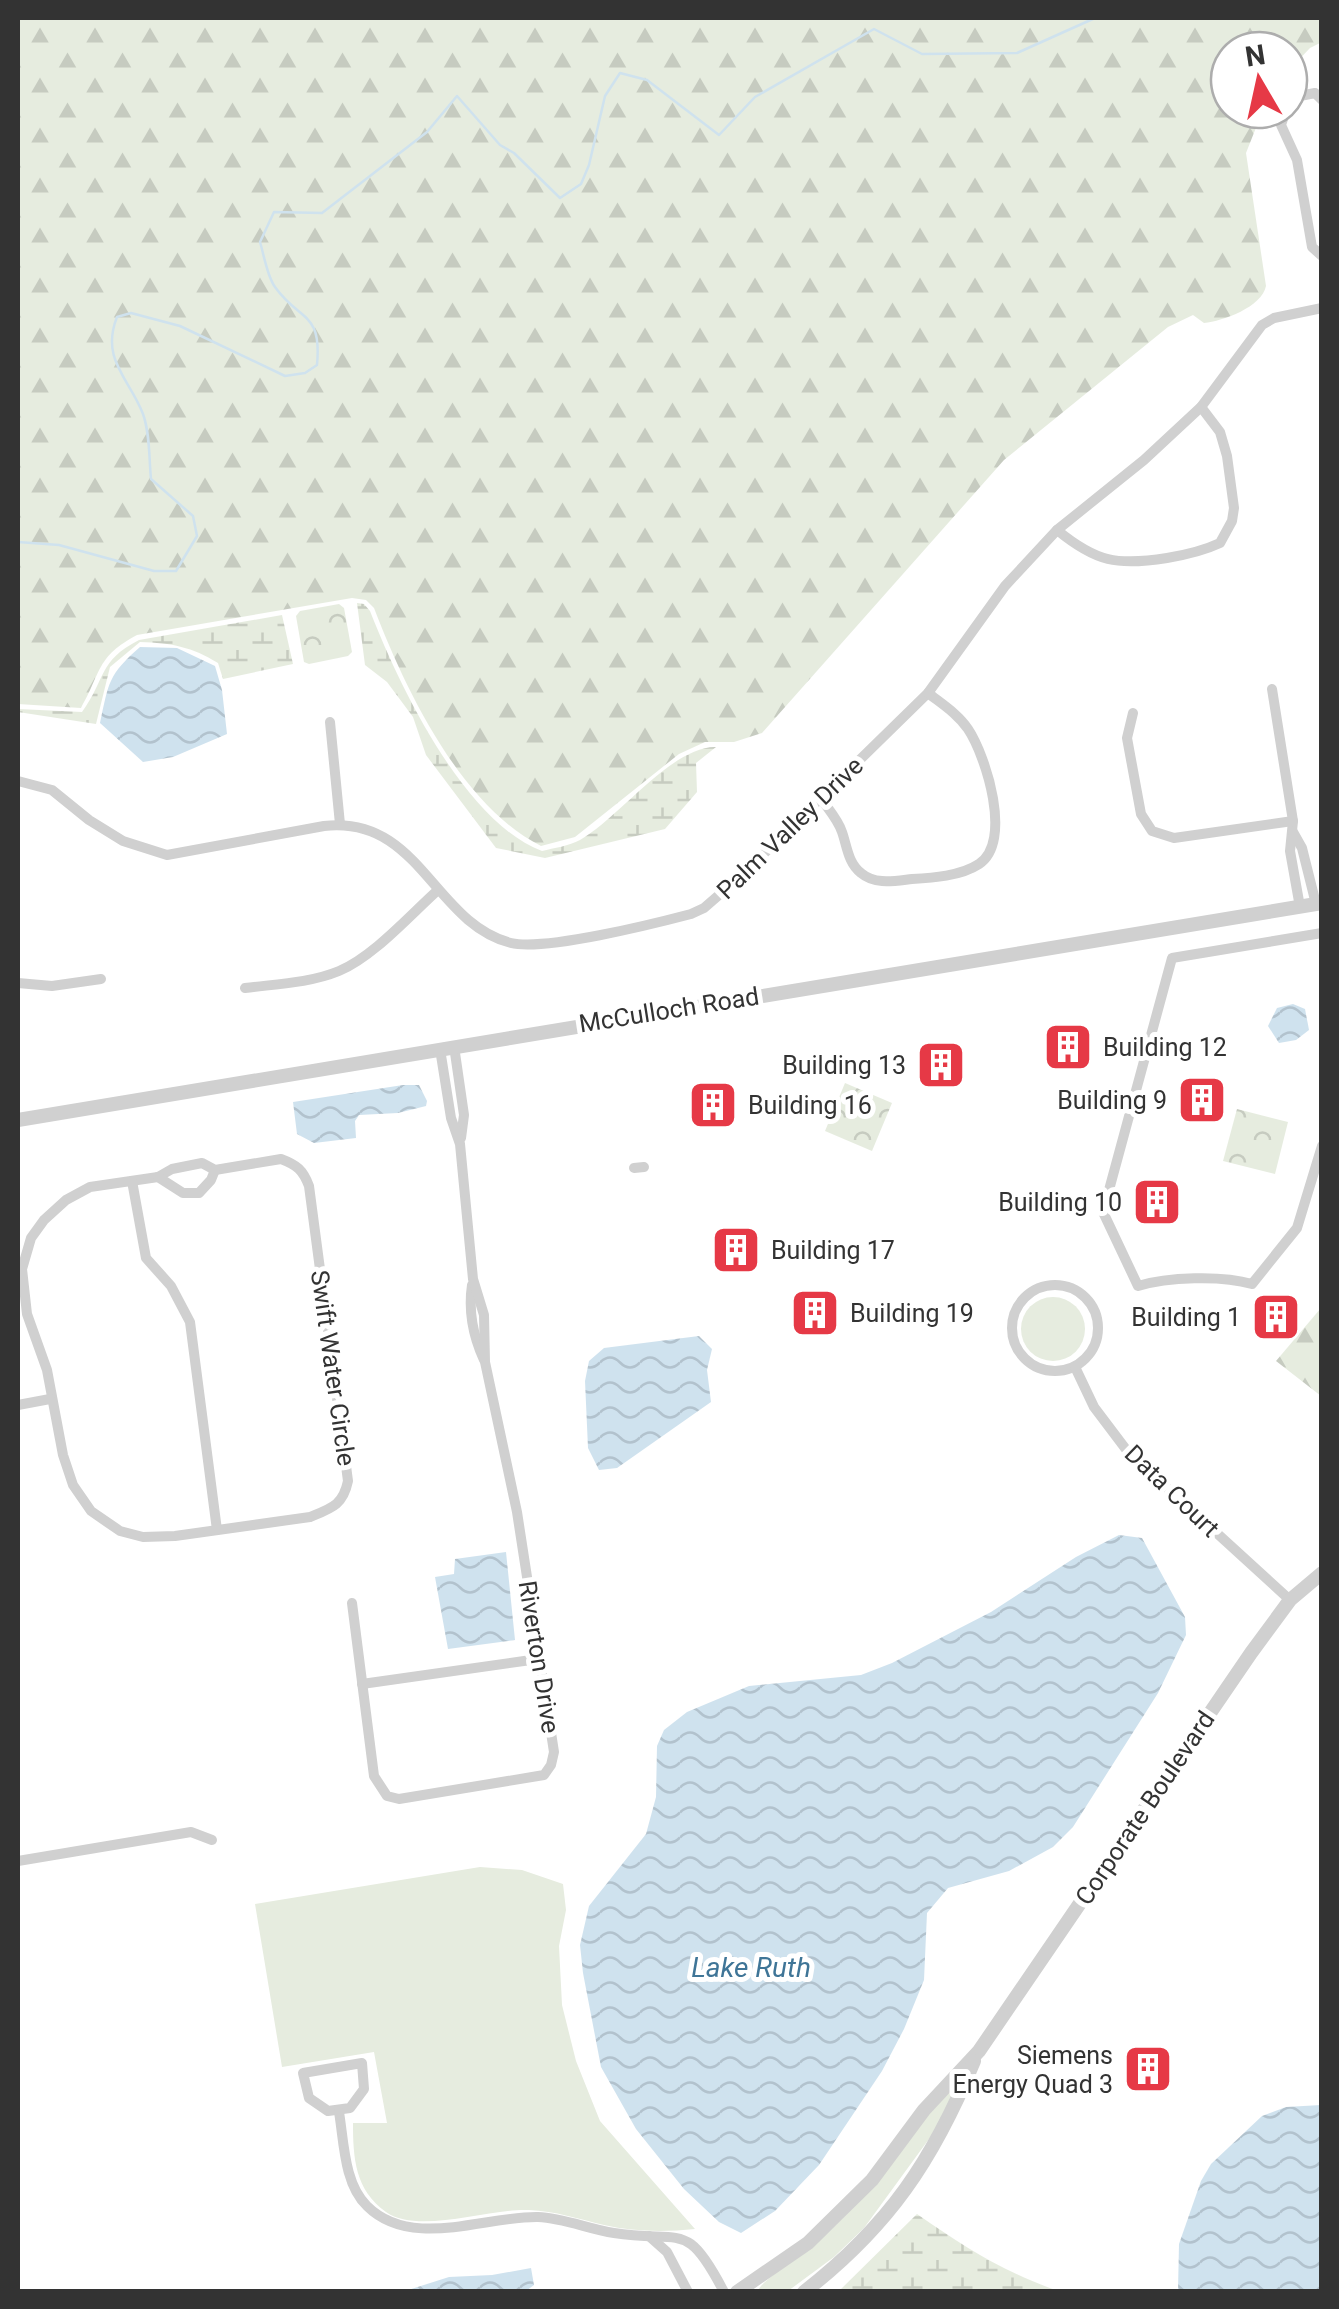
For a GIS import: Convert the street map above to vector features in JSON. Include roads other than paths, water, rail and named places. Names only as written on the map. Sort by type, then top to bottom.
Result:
[{"type":"street","points":[[1283,130],[1297,160],[1312,247],[1322,256]]},
{"type":"street","name":"Palm Valley Drive","points":[[18,781],[52,790],[66,804],[123,841],[167,855],[340,824],[388,839],[410,855],[438,890],[485,932],[526,946],[671,919],[704,908],[822,800],[928,693],[1005,586],[1057,530],[1144,460],[1201,407],[1262,325],[1274,318],[1322,308]]},
{"type":"street","points":[[1057,530],[1078,548],[1125,564],[1179,556],[1220,542],[1232,521],[1234,508],[1227,456],[1220,432],[1201,407]]},
{"type":"street","points":[[1272,689],[1293,826],[1319,904]]},
{"type":"street","points":[[822,800],[842,828],[856,870],[870,880],[888,882],[946,875],[978,866],[992,846],[995,830],[982,756],[961,720],[928,693]]},
{"type":"street","points":[[1133,712],[1127,738],[1141,814],[1152,831],[1174,838],[1293,826]]},
{"type":"street","points":[[330,722],[340,824]]},
{"type":"street","points":[[1293,826],[1290,851],[1300,907]]},
{"type":"street","points":[[1293,868],[1306,866]]},
{"type":"street","points":[[245,988],[310,980],[338,972],[357,962],[438,890]]},
{"type":"street","name":"McCulloch Road","points":[[18,1120],[1319,904]]},
{"type":"street","points":[[1322,933],[1172,958],[1103,1212],[1138,1286],[1155,1281],[1237,1279],[1252,1284],[1297,1228],[1322,1146]]},
{"type":"street","points":[[18,982],[52,986],[101,979]]},
{"type":"street","name":"Riverton Drive","points":[[352,1603],[374,1776],[386,1796],[399,1800],[544,1775],[554,1752],[517,1512],[485,1362],[470,1318],[473,1279],[460,1144],[451,1118],[447,1048]]},
{"type":"street","name":"Swift Water Circle","points":[[281,1159],[304,1172],[348,1480],[345,1497],[310,1517],[143,1537],[120,1530],[91,1512],[73,1485],[50,1399],[47,1370],[26,1314],[22,1269],[31,1238],[66,1200],[90,1187],[158,1177],[172,1169],[202,1163],[215,1170],[281,1159]]},
{"type":"street","name":"Swift Water Circle","points":[[158,1177],[183,1193],[198,1193],[215,1170]]},
{"type":"street","points":[[132,1181],[146,1258],[171,1286],[190,1322],[217,1530]]},
{"type":"street","points":[[1064,1285],[1078,1290],[1096,1311],[1096,1345],[1075,1367],[1048,1371],[1034,1366],[1014,1343],[1014,1314],[1032,1291],[1064,1285]]},
{"type":"street","name":"Data Court","points":[[1075,1367],[1094,1406],[1128,1452],[1290,1600]]},
{"type":"street","points":[[18,1404],[50,1399]]},
{"type":"street","name":"Corporate Boulevard","points":[[736,2292],[808,2243],[872,2180],[924,2110],[978,2052],[1290,1600],[1322,1572]]},
{"type":"street","points":[[362,1684],[538,1660]]},
{"type":"street","points":[[18,1861],[190,1832],[212,1840]]},
{"type":"street","name":"Corporate Boulevard","points":[[804,2292],[846,2259],[911,2184],[941,2136],[978,2052]]},
{"type":"street","points":[[362,2063],[366,2078],[359,2100],[340,2112],[317,2106],[309,2098],[303,2073],[362,2063]]},
{"type":"street","points":[[340,2112],[356,2192],[384,2219],[400,2226],[425,2228],[552,2218],[616,2234],[682,2238],[699,2249],[724,2292]]},
{"type":"street","points":[[648,2236],[668,2252],[688,2292]]},
{"type":"water","points":[[140,647],[177,648],[215,666],[227,734],[173,757],[143,762],[100,723],[111,680]]},
{"type":"water","points":[[1293,1004],[1305,1009],[1309,1030],[1296,1040],[1279,1043],[1268,1026],[1277,1008]]},
{"type":"water","points":[[419,1085],[426,1106],[398,1113],[359,1115],[355,1121],[356,1138],[314,1143],[297,1134],[293,1102]]},
{"type":"water","points":[[699,1336],[712,1349],[707,1370],[711,1402],[617,1468],[599,1470],[588,1448],[585,1381],[589,1361],[604,1348]]},
{"type":"water","name":"Lake Ruth","points":[[1119,1535],[1142,1538],[1185,1617],[1186,1635],[1158,1693],[1073,1827],[1053,1847],[1009,1871],[948,1888],[927,1913],[924,1980],[904,2029],[882,2071],[819,2165],[775,2211],[741,2233],[719,2222],[684,2189],[636,2129],[601,2067],[583,1973],[580,1945],[589,1906],[646,1834],[656,1797],[657,1746],[664,1730],[687,1712],[749,1686],[861,1675],[892,1663],[991,1612],[1076,1557]]},
{"type":"water","points":[[506,1552],[515,1640],[448,1649],[435,1577],[454,1574],[455,1559]]},
{"type":"water","points":[[1321,2105],[1321,2291],[1178,2291],[1179,2244],[1211,2164],[1262,2116],[1286,2107]]},
{"type":"water","points":[[531,2268],[534,2285],[526,2291],[405,2291],[449,2277]]},
{"type":"waterway","points":[[18,542],[59,545],[154,571],[176,571],[197,536],[193,516],[151,479],[145,421],[114,357],[117,317],[131,313],[180,326],[285,376],[305,373],[317,365],[316,335],[307,319],[272,282],[260,242],[274,212],[322,213],[427,132],[457,96],[500,145],[514,153],[560,198],[581,184],[605,96],[620,73],[647,80],[719,135],[755,97],[874,29],[922,54],[1017,53],[1095,18]]},
{"type":"place","name":"Building 12","points":[[1068,1047]]},
{"type":"place","name":"Building 13","points":[[941,1065]]},
{"type":"place","name":"Building 9","points":[[1202,1100]]},
{"type":"place","name":"Building 16","points":[[713,1105]]},
{"type":"place","name":"Building 10","points":[[1157,1202]]},
{"type":"place","name":"Building 17","points":[[736,1250]]},
{"type":"place","name":"Building 19","points":[[815,1313]]},
{"type":"place","name":"Building 1","points":[[1276,1317]]},
{"type":"place","name":"Siemens Energy Quad 3","points":[[1148,2069]]}]
